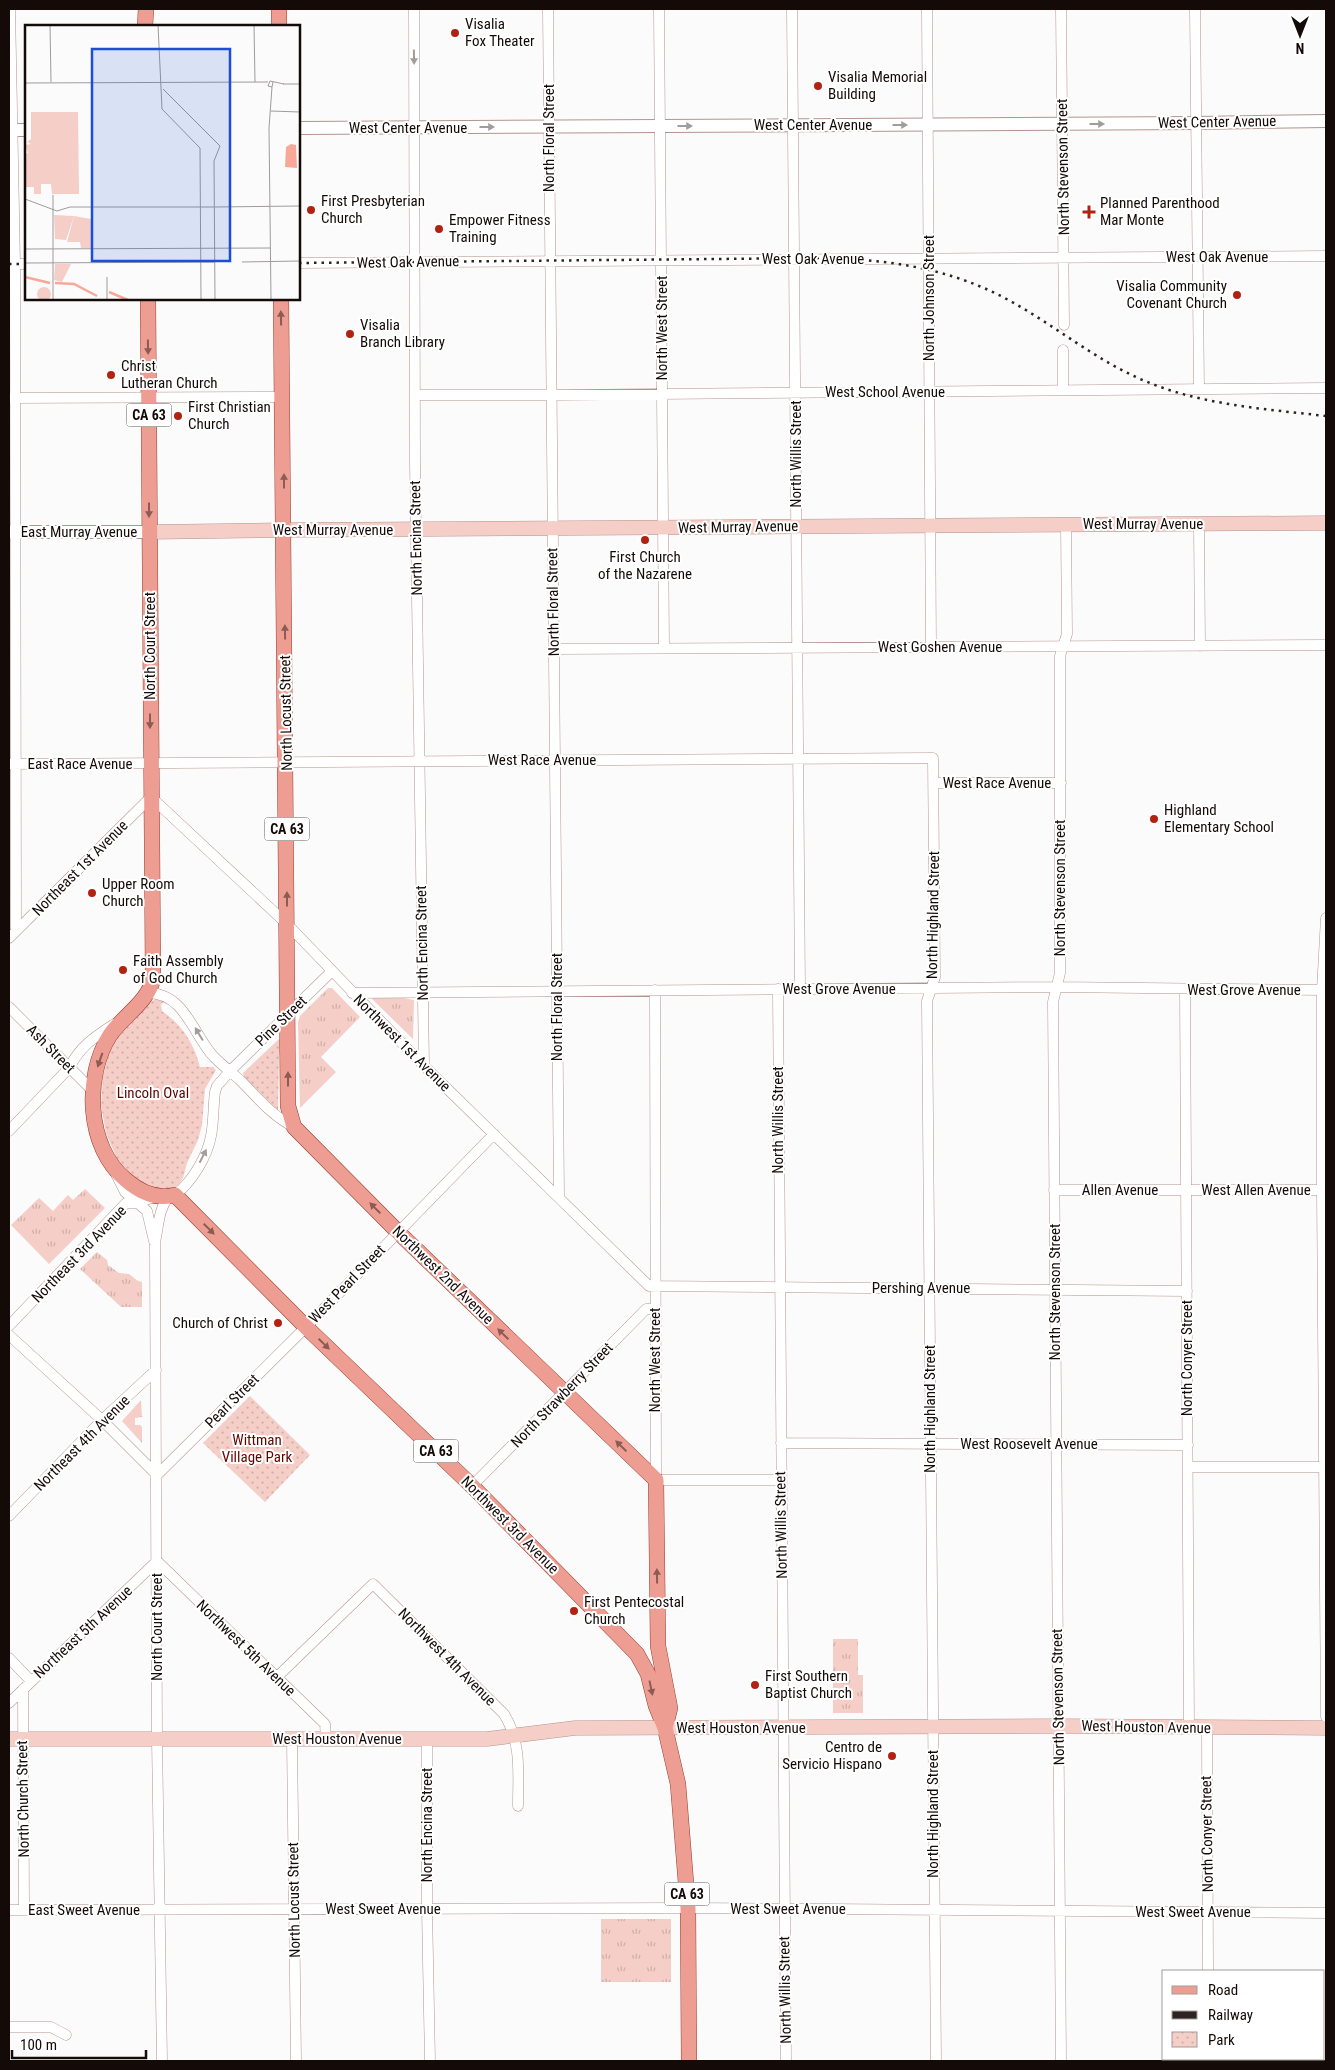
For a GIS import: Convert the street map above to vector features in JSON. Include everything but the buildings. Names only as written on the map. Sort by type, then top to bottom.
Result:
[{"type":"main road","points":[[145,25],[146,9]]},
{"type":"main road","points":[[279,9],[279,25]]},
{"type":"main road","name":"North Court Street","points":[[148,300],[150,763],[154,966],[153,979],[148,993]]},
{"type":"main road","name":"North Locust Street","points":[[280,300],[283,397],[288,1106],[294,1127]]},
{"type":"main road","name":"West Murray Avenue","points":[[149,532],[1326,523]]},
{"type":"main road","name":"CA 63","points":[[148,993],[120,1021],[109,1037],[101,1054],[93,1091],[95,1121],[102,1146],[111,1162],[127,1181],[146,1193],[167,1196]]},
{"type":"main road","name":"Northwest 2nd Avenue","points":[[294,1127],[398,1232],[656,1480]]},
{"type":"main road","name":"Northwest 3rd Avenue","points":[[167,1196],[472,1486],[637,1654],[648,1674],[656,1706],[665,1728]]},
{"type":"main road","name":"North West Street","points":[[656,1480],[658,1646],[670,1708],[665,1728]]},
{"type":"main road","points":[[637,1654],[649,1656],[656,1651],[658,1646]]},
{"type":"main road","name":"West Houston Avenue","points":[[16,1739],[487,1738],[570,1728],[933,1726],[1326,1728]]},
{"type":"main road","name":"CA 63","points":[[665,1728],[678,1784],[688,1908],[689,2061]]},
{"type":"street","points":[[10,9],[13,764],[16,930]]},
{"type":"street","name":"North Encina Street","points":[[414,9],[416,530],[424,1066]]},
{"type":"street","name":"North Floral Street","points":[[548,9],[559,1196]]},
{"type":"street","name":"North West Street","points":[[659,9],[664,647]]},
{"type":"street","name":"North Willis Street","points":[[792,9],[800,989]]},
{"type":"street","name":"North Johnson Street","points":[[927,9],[931,647]]},
{"type":"street","name":"North Stevenson Street","points":[[1061,9],[1064,325]]},
{"type":"street","points":[[1196,9],[1199,389]]},
{"type":"street","name":"West Center Avenue","points":[[300,128],[1326,121]]},
{"type":"street","points":[[10,130],[25,130]]},
{"type":"street","name":"West Oak Avenue","points":[[300,263],[1326,256]]},
{"type":"street","points":[[12,264],[25,264]]},
{"type":"street","points":[[1063,350],[1063,390]]},
{"type":"street","name":"West School Avenue","points":[[415,395],[1326,388]]},
{"type":"street","points":[[12,398],[283,397]]},
{"type":"street","points":[[1199,524],[1200,646]]},
{"type":"street","name":"North Stevenson Street","points":[[1060,2061],[1052,1002],[1058,987],[1060,973],[1060,656],[1067,634],[1066,525]]},
{"type":"street","name":"East Murray Avenue","points":[[13,532],[149,532]]},
{"type":"street","name":"West Goshen Avenue","points":[[554,649],[1326,645]]},
{"type":"street","name":"West Race Avenue","points":[[150,763],[933,758]]},
{"type":"street","name":"North Highland Street","points":[[933,758],[935,976],[927,1001],[936,2061]]},
{"type":"street","name":"East Race Avenue","points":[[13,764],[150,763]]},
{"type":"street","name":"West Race Avenue","points":[[934,783],[1061,783]]},
{"type":"street","name":"Northwest 1st Avenue","points":[[151,797],[287,924],[424,1066],[649,1286],[655,1286]]},
{"type":"street","name":"Northeast 1st Avenue","points":[[9,938],[151,797]]},
{"type":"street","points":[[1326,918],[1324,990],[1326,1717]]},
{"type":"street","name":"Pine Street","points":[[230,1070],[332,972]]},
{"type":"street","name":"West Grove Avenue","points":[[352,993],[1058,987],[1324,990]]},
{"type":"street","name":"North Willis Street","points":[[778,989],[780,1480],[786,2061]]},
{"type":"street","name":"North Conyer Street","points":[[1185,989],[1190,1728]]},
{"type":"street","name":"North West Street","points":[[655,990],[654,1309],[656,1480]]},
{"type":"street","points":[[148,993],[164,996],[180,1007],[213,1056],[230,1070],[217,1086],[215,1092],[211,1137],[207,1148],[190,1180],[167,1196]]},
{"type":"street","name":"Ash Street","points":[[9,1007],[93,1091]]},
{"type":"street","points":[[9,1131],[70,1067],[75,1056],[96,1036],[120,1021]]},
{"type":"street","name":"Northwest 2nd Avenue","points":[[230,1070],[280,1120],[294,1127]]},
{"type":"street","name":"West Pearl Street","points":[[306,1327],[494,1134]]},
{"type":"street","points":[[111,1162],[125,1192],[126,1203]]},
{"type":"street","name":"Allen Avenue","points":[[1054,1190],[1186,1190]]},
{"type":"street","name":"West Allen Avenue","points":[[1186,1190],[1324,1190]]},
{"type":"street","points":[[125,1192],[147,1211],[155,1242]]},
{"type":"street","name":"Northeast 3rd Avenue","points":[[9,1326],[126,1203],[138,1203],[167,1196]]},
{"type":"street","name":"North Court Street","points":[[162,2061],[157,1739],[158,1561],[155,1242],[160,1210],[167,1196]]},
{"type":"street","name":"Pershing Avenue","points":[[655,1286],[1187,1291]]},
{"type":"street","name":"North Strawberry Street","points":[[472,1486],[646,1309],[654,1309]]},
{"type":"street","name":"Pearl Street","points":[[157,1475],[306,1327]]},
{"type":"street","points":[[9,1335],[102,1420],[157,1475]]},
{"type":"street","name":"Northeast 4th Avenue","points":[[9,1516],[102,1420],[156,1370]]},
{"type":"street","name":"West Roosevelt Avenue","points":[[781,1443],[1188,1445]]},
{"type":"street","points":[[1188,1467],[1325,1468]]},
{"type":"street","points":[[656,1480],[780,1480]]},
{"type":"street","name":"Northwest 5th Avenue","points":[[158,1561],[324,1724],[326,1739]]},
{"type":"street","name":"Northeast 5th Avenue","points":[[9,1703],[158,1561]]},
{"type":"street","name":"Northwest 4th Avenue","points":[[277,1677],[373,1584],[504,1714],[514,1736],[518,1751],[518,1806]]},
{"type":"street","points":[[9,1658],[27,1685]]},
{"type":"street","name":"North Church Street","points":[[24,1910],[16,1739],[27,1685]]},
{"type":"street","name":"North Conyer Street","points":[[1206,1728],[1208,1970]]},
{"type":"street","name":"North Locust Street","points":[[292,1739],[296,2061]]},
{"type":"street","name":"North Encina Street","points":[[427,1739],[427,1909],[430,2061]]},
{"type":"street","name":"West Sweet Avenue","points":[[160,1910],[688,1908],[1326,1913]]},
{"type":"street","name":"East Sweet Avenue","points":[[9,1910],[160,1910]]},
{"type":"street","points":[[9,2027],[50,2027],[66,2035]]},
{"type":"green space","points":[[328,988],[332,988],[360,1017],[321,1057],[336,1072],[300,1108],[298,1022],[300,1016]]},
{"type":"green space","points":[[376,995],[389,995],[414,1000],[413,1039],[372,999]]},
{"type":"green space","name":"Lincoln Oval","points":[[156,999],[164,1001],[161,1005],[162,1011],[176,1022],[191,1042],[200,1067],[213,1067],[216,1070],[205,1089],[202,1125],[183,1178],[173,1189],[166,1191],[137,1183],[118,1161],[106,1133],[101,1105],[103,1076],[109,1053],[118,1035],[144,1005]]},
{"type":"green space","points":[[279,1039],[282,1041],[279,1056],[278,1111],[244,1077],[243,1073]]},
{"type":"green space","points":[[85,1189],[105,1208],[49,1264],[11,1225],[39,1198],[53,1211],[68,1195],[73,1200]]},
{"type":"green space","points":[[97,1252],[107,1260],[108,1265],[119,1273],[129,1274],[142,1282],[142,1307],[121,1307],[80,1269]]},
{"type":"green space","name":"Wittman Village Park","points":[[250,1396],[310,1455],[265,1502],[203,1443]]},
{"type":"green space","points":[[141,1400],[142,1417],[135,1418],[135,1425],[142,1427],[142,1443],[122,1421]]},
{"type":"green space","points":[[833,1639],[858,1639],[858,1675],[863,1675],[863,1713],[833,1713]]},
{"type":"green space","points":[[601,1919],[671,1919],[671,1982],[601,1982]]},
{"type":"railway","points":[[300,263],[819,258],[894,263],[942,273],[989,290],[1029,312],[1110,364],[1145,381],[1167,389],[1189,396],[1234,405],[1326,416]]},
{"type":"railway","points":[[9,264],[25,264]]},
{"type":"place","name":"Visalia Fox Theater","points":[[455,33]]},
{"type":"place","name":"Visalia Memorial Building","points":[[818,86]]},
{"type":"place","name":"First Presbyterian Church","points":[[311,210]]},
{"type":"place","name":"Planned Parenthood Mar Monte","points":[[1089,212]]},
{"type":"place","name":"Empower Fitness Training","points":[[439,229]]},
{"type":"place","name":"Visalia Community Covenant Church","points":[[1237,295]]},
{"type":"place","name":"Visalia Branch Library","points":[[350,334]]},
{"type":"place","name":"Christ Lutheran Church","points":[[111,375]]},
{"type":"place","name":"First Christian Church","points":[[178,416]]},
{"type":"place","name":"First Church of the Nazarene","points":[[645,540]]},
{"type":"place","name":"Highland Elementary School","points":[[1154,819]]},
{"type":"place","name":"Upper Room Church","points":[[92,893]]},
{"type":"place","name":"Faith Assembly of God Church","points":[[123,970]]},
{"type":"place","name":"Church of Christ","points":[[278,1323]]},
{"type":"place","name":"First Pentecostal Church","points":[[574,1611]]},
{"type":"place","name":"First Southern Baptist Church","points":[[755,1685]]},
{"type":"place","name":"Centro de Servicio Hispano","points":[[892,1756]]}]
